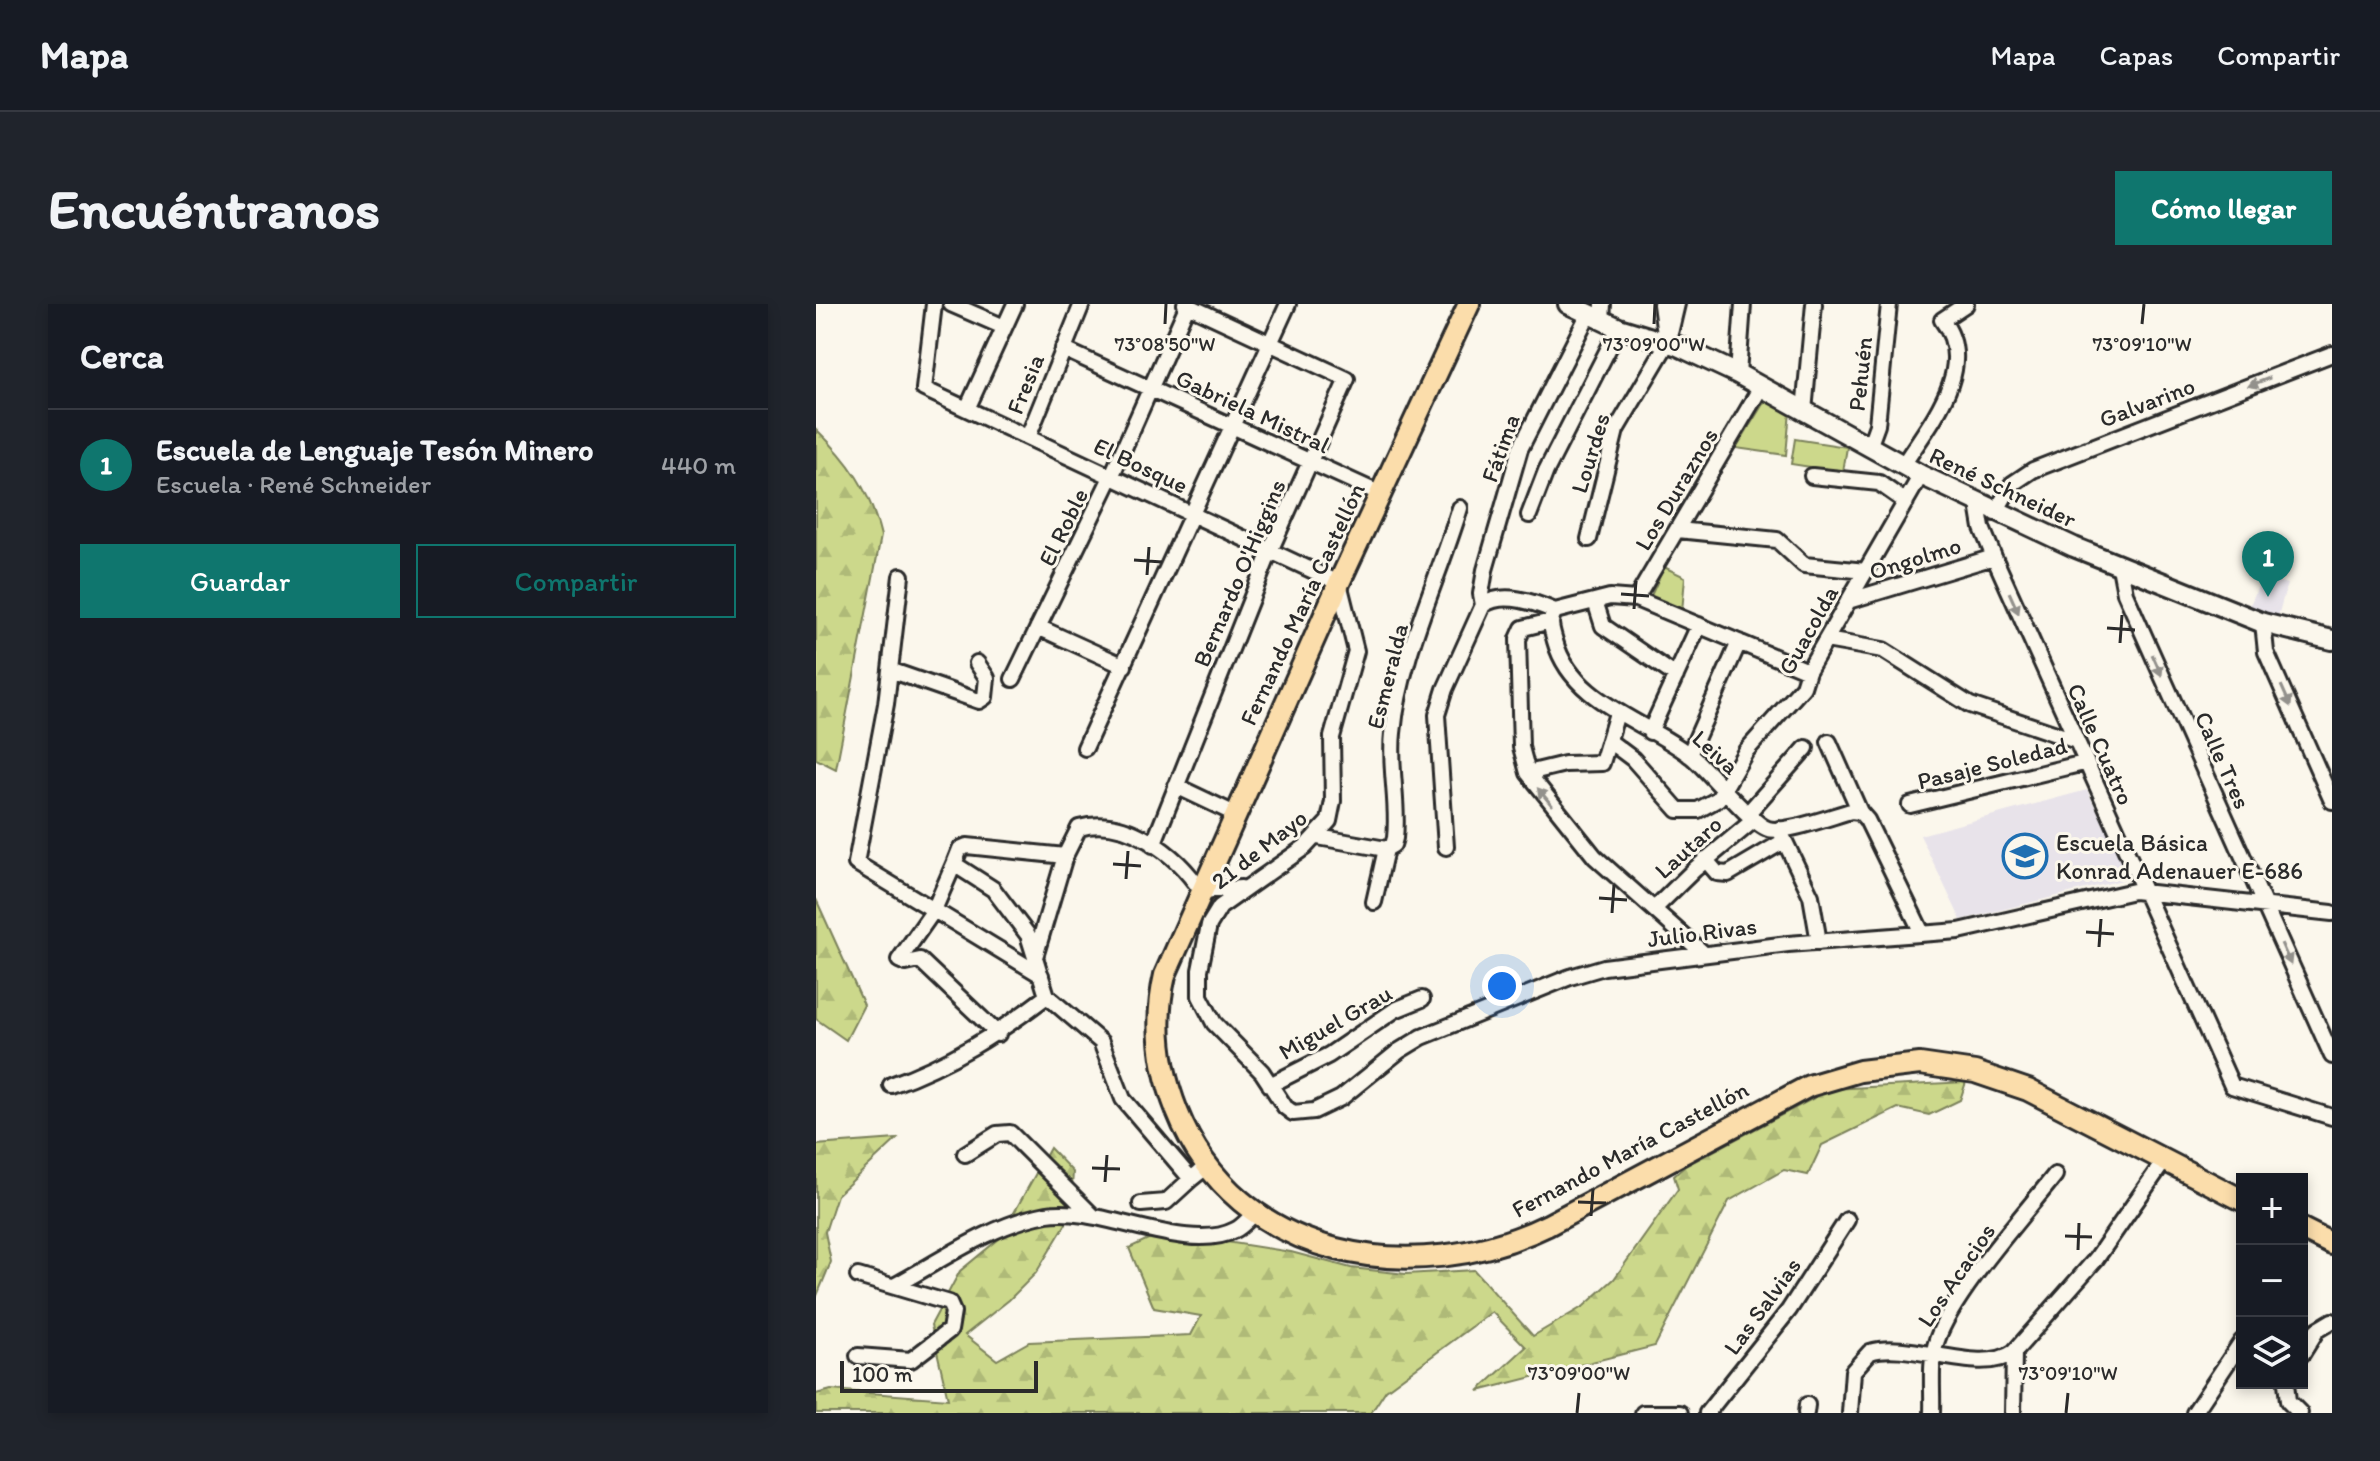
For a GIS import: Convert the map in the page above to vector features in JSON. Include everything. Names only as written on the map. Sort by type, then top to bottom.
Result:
[{"type":"main road","name":"Fernando María Castellón","points":[[1469,304],[1339,583],[1165,975],[1158,1030],[1174,1104],[1198,1173],[1254,1214],[1302,1238],[1359,1254],[1424,1257],[1486,1249],[1548,1225],[1809,1086],[1892,1065],[1946,1066],[2006,1082],[2236,1197]]},
{"type":"main road","name":"René Schneider","points":[[1568,304],[1668,342],[1738,374],[1921,475],[2120,567],[2263,623],[2332,640]]},
{"type":"main road","points":[[1663,304],[1668,342]]},
{"type":"main road","points":[[2308,1235],[2332,1244]]},
{"type":"street","name":"El Bosque","points":[[934,304],[924,389],[1339,583]]},
{"type":"street","points":[[951,304],[1004,327]]},
{"type":"street","points":[[967,409],[1015,304]]},
{"type":"street","name":"Fresia","points":[[1028,437],[1082,304]]},
{"type":"street","points":[[1187,304],[1270,344]]},
{"type":"street","name":"El Roble","points":[[1013,679],[1152,389],[1187,304]]},
{"type":"street","points":[[1085,748],[1195,514],[1288,304]]},
{"type":"street","name":"Lourdes","points":[[1589,539],[1619,422],[1668,342],[1677,304]]},
{"type":"street","points":[[1738,374],[1743,304]]},
{"type":"street","points":[[1804,411],[1814,304]]},
{"type":"street","name":"Pehuén","points":[[1869,447],[1877,425],[1889,304]]},
{"type":"street","points":[[1903,465],[1951,384],[1956,342],[1942,320],[1966,304]]},
{"type":"street","points":[[1529,515],[1603,317]]},
{"type":"street","name":"Fátima","points":[[1483,605],[1481,594],[1487,558],[1520,449],[1603,317]]},
{"type":"street","name":"Bernardo O'Higgins","points":[[1153,845],[1271,549],[1347,379],[1270,344]]},
{"type":"street","name":"Gabriela Mistral","points":[[1063,349],[1381,494]]},
{"type":"street","name":"Galvarino","points":[[1987,508],[2026,473],[2332,354]]},
{"type":"street","name":"Los Duraznos","points":[[1636,599],[1761,387]]},
{"type":"street","name":"Guacolda","points":[[1609,741],[1633,759],[1678,810],[1705,808],[1725,789],[1746,751],[1803,687],[1808,671],[1921,475]]},
{"type":"street","points":[[1812,476],[1879,483],[1906,502]]},
{"type":"street","name":"Esmeralda","points":[[1374,902],[1386,849],[1393,845],[1396,830],[1394,723],[1410,659],[1460,508]]},
{"type":"street","name":"Calle Cuatro","points":[[1987,508],[1982,528],[1994,557],[2084,763],[2232,1086],[2332,1117]]},
{"type":"street","points":[[1678,530],[1777,540],[1801,564],[1866,571]]},
{"type":"street","name":"Ongolmo","points":[[1848,601],[1994,557]]},
{"type":"street","name":"Calle Tres","points":[[2120,567],[2125,593],[2332,1056]]},
{"type":"street","points":[[901,576],[890,670],[856,863],[1041,975]]},
{"type":"street","name":"21 de Mayo","points":[[1299,1114],[1285,1107],[1253,1062],[1221,1033],[1200,996],[1200,970],[1212,916],[1225,902],[1318,837],[1331,814],[1334,724],[1356,651],[1339,583]]},
{"type":"street","points":[[1703,953],[1595,857],[1528,773],[1521,747],[1518,639],[1523,628],[1595,601],[1618,596],[1636,599],[1808,671]]},
{"type":"street","points":[[1446,847],[1437,715],[1445,689],[1483,605],[1504,599],[1536,604],[1553,616]]},
{"type":"street","points":[[1595,601],[1603,626],[1676,676]]},
{"type":"street","name":"Leiva","points":[[1553,616],[1556,646],[1566,665],[1617,713],[1689,755],[1751,816],[1766,829],[1781,835]]},
{"type":"street","points":[[2263,623],[2266,652],[2332,801]]},
{"type":"street","points":[[1650,732],[1699,625]]},
{"type":"street","points":[[1038,627],[1124,666]]},
{"type":"street","points":[[1826,640],[1883,650],[1970,705],[2074,740]]},
{"type":"street","points":[[1689,755],[1739,642]]},
{"type":"street","points":[[890,670],[979,701],[985,697],[987,678],[977,663]]},
{"type":"street","points":[[1528,773],[1565,764],[1602,763],[1617,713]]},
{"type":"street","points":[[1829,742],[1860,812],[1922,933]]},
{"type":"street","name":"Lautaro","points":[[1654,909],[1751,816],[1806,748]]},
{"type":"street","name":"Pasaje Soledad","points":[[1910,805],[2084,763]]},
{"type":"street","points":[[1176,786],[1235,814]]},
{"type":"street","points":[[1705,859],[1717,873],[1728,874],[1781,835],[1851,811],[1860,812]]},
{"type":"street","points":[[1035,958],[1065,856],[1079,828],[1091,825],[1128,832],[1179,862],[1201,891],[1248,887]]},
{"type":"street","points":[[1781,835],[1811,896],[1819,942]]},
{"type":"street","points":[[1318,837],[1386,849]]},
{"type":"street","points":[[998,1034],[920,960],[906,963],[899,960],[934,910],[960,849],[967,846],[1065,856]]},
{"type":"street","points":[[954,864],[993,889],[1028,935],[1047,996],[1101,1042],[1123,1099],[1198,1173],[1166,1202],[1141,1204]]},
{"type":"street","name":"Julio Rivas","points":[[1299,1114],[1341,1098],[1399,1051],[1422,1037],[1570,977],[1604,967],[1703,953],[1959,931],[2143,890],[2332,913]]},
{"type":"street","points":[[891,1085],[933,1070],[998,1034],[1047,996]]},
{"type":"street","name":"Miguel Grau","points":[[1270,1085],[1329,1055],[1395,1010],[1422,999]]},
{"type":"street","points":[[965,1154],[997,1134],[1010,1133],[1092,1215]]},
{"type":"street","points":[[1850,1413],[1853,1371],[1864,1355],[1883,1349],[1995,1359],[2014,1352],[2096,1259],[2164,1161]]},
{"type":"street","name":"Los Acacios","points":[[1932,1413],[1934,1354],[1940,1331],[2055,1175]]},
{"type":"street","points":[[896,1285],[991,1234],[1046,1215],[1092,1215],[1123,1225],[1198,1235],[1236,1230],[1254,1214]]},
{"type":"street","name":"Las Salvias","points":[[1707,1413],[1789,1310],[1847,1220]]},
{"type":"street","points":[[858,1276],[949,1303],[953,1312],[950,1330],[905,1362],[858,1356]]},
{"type":"street","points":[[2308,1344],[2317,1330],[2332,1321]]},
{"type":"street","points":[[2194,1413],[2202,1406],[2236,1351]]},
{"type":"street","points":[[2013,1413],[2014,1352]]},
{"type":"street","points":[[2286,1389],[2286,1396],[2299,1413]]},
{"type":"street","points":[[1643,1413],[1680,1413]]},
{"type":"shaded area","points":[[2262,577],[2287,584],[2277,620],[2248,610]]},
{"type":"shaded area","name":"Escuela Básica Konrad Adenauer E-686","points":[[2087,790],[2130,878],[1961,920],[1920,835]]},
{"type":"green space","points":[[1766,399],[1790,411],[1786,455],[1736,448]]},
{"type":"green space","points":[[816,429],[857,477],[871,504],[881,536],[836,769],[816,759]]},
{"type":"green space","points":[[1795,439],[1847,447],[1843,472],[1791,464]]},
{"type":"green space","points":[[1664,567],[1685,577],[1682,612],[1650,598]]},
{"type":"green space","points":[[816,899],[864,1005],[846,1040],[816,1019]]},
{"type":"green space","points":[[1966,1082],[1960,1100],[1929,1115],[1898,1108],[1822,1145],[1808,1175],[1784,1170],[1729,1201],[1655,1346],[1478,1391],[1526,1347],[1492,1312],[1386,1390],[1371,1413],[816,1413],[816,1394],[831,1390],[948,1399],[931,1325],[960,1271],[1000,1238],[1050,1148],[1073,1172],[1070,1217],[1036,1273],[1009,1300],[965,1335],[997,1360],[1029,1342],[1191,1335],[1201,1316],[1154,1308],[1129,1248],[1163,1232],[1291,1252],[1351,1268],[1406,1274],[1474,1270],[1533,1336],[1584,1306],[1614,1279],[1678,1189],[1674,1176],[1685,1166],[1831,1089]]},
{"type":"green space","points":[[897,1139],[837,1195],[825,1232],[831,1262],[816,1298],[816,1145]]},
{"type":"place","name":"Escuela de Lenguaje Tesón Minero","points":[[2268,597]]},
{"type":"place","name":"Escuela Básica Konrad Adenauer E-686","points":[[2025,856]]}]
